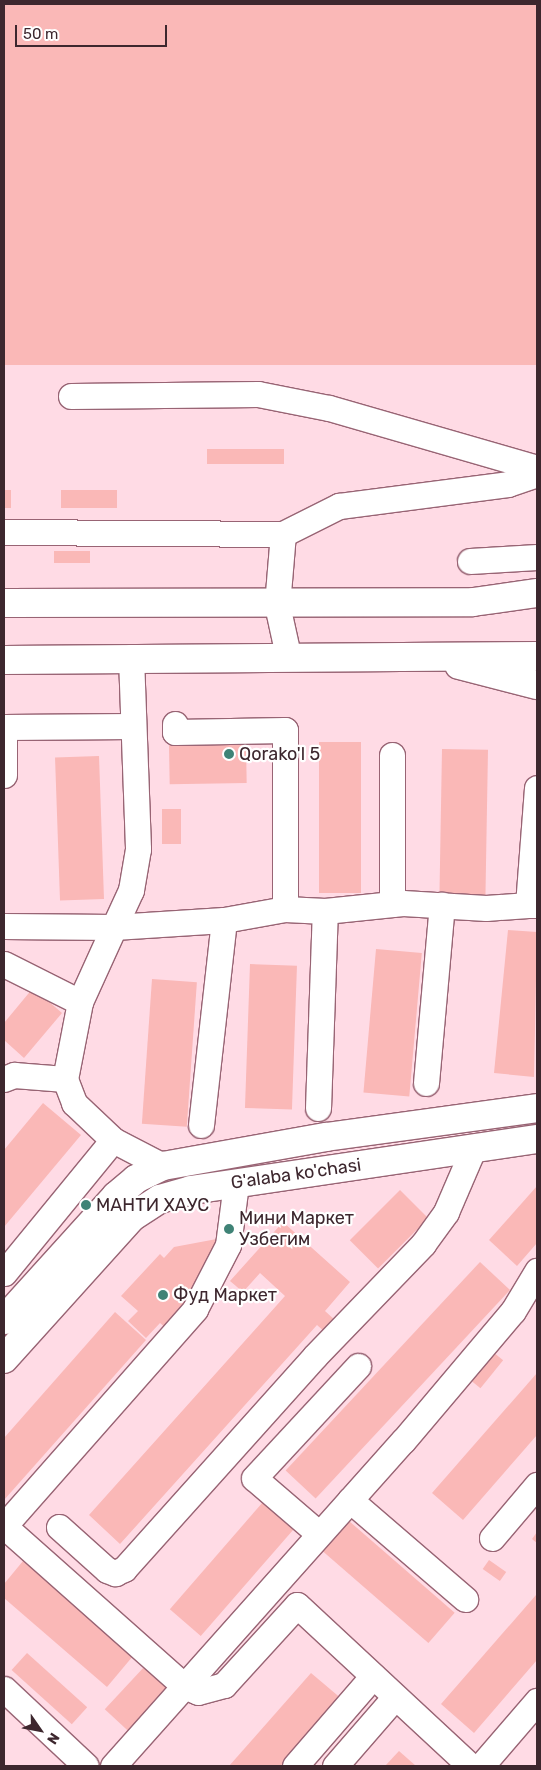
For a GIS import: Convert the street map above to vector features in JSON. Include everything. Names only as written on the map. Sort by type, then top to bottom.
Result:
[{"type":"main road","points":[[473,602],[537,593]]},
{"type":"main road","points":[[4,603],[277,605],[473,602],[537,604]]},
{"type":"main road","points":[[419,654],[537,685]]},
{"type":"main road","points":[[4,660],[419,654],[537,656]]},
{"type":"main road","name":"G'alaba ko'chasi","points":[[4,1320],[116,1196],[136,1179],[163,1166],[402,1127],[537,1108]]},
{"type":"main road","points":[[400,1159],[402,1127]]},
{"type":"main road","name":"G'alaba ko'chasi","points":[[4,1359],[132,1217],[160,1199],[236,1183],[537,1139]]},
{"type":"street","points":[[71,396],[258,394],[330,408],[537,468]]},
{"type":"street","points":[[4,532],[283,534],[339,506],[508,484],[537,474]]},
{"type":"street","points":[[283,534],[277,605],[288,655]]},
{"type":"street","points":[[470,561],[537,557]]},
{"type":"street","points":[[131,657],[138,849],[131,890],[80,1002],[67,1083],[74,1103],[113,1140],[163,1166]]},
{"type":"street","points":[[175,724],[175,732],[285,730],[285,909]]},
{"type":"street","points":[[4,775],[4,727],[133,726]]},
{"type":"street","points":[[392,755],[392,904]]},
{"type":"street","points":[[4,926],[114,927],[224,920],[285,909],[325,910],[392,904],[533,905],[537,788]]},
{"type":"street","points":[[426,1083],[442,905]]},
{"type":"street","points":[[318,1108],[325,910]]},
{"type":"street","points":[[201,1125],[224,920]]},
{"type":"street","points":[[4,964],[80,1002]]},
{"type":"street","points":[[4,1079],[14,1075],[67,1083]]},
{"type":"street","points":[[31,1090],[67,1083]]},
{"type":"street","points":[[4,1273],[113,1140]]},
{"type":"street","points":[[59,1527],[107,1570],[115,1573],[124,1569],[315,1356],[423,1244],[446,1212],[474,1147]]},
{"type":"street","points":[[236,1183],[228,1245],[195,1309],[4,1526],[184,1686],[198,1692],[224,1685],[297,1605],[470,1766]]},
{"type":"street","points":[[114,1766],[318,1532],[350,1500],[513,1311],[537,1272]]},
{"type":"street","points":[[318,1532],[254,1478],[358,1366]]},
{"type":"street","points":[[492,1538],[537,1485]]},
{"type":"street","points":[[350,1500],[465,1598]]},
{"type":"street","points":[[295,1766],[373,1676]]},
{"type":"street","points":[[4,1689],[86,1766]]},
{"type":"street","points":[[335,1766],[395,1697]]},
{"type":"street","points":[[481,1766],[537,1701]]},
{"type":"building","points":[[4,4],[537,4],[537,365],[4,365]]},
{"type":"building","points":[[207,449],[284,449],[284,464],[207,464]]},
{"type":"building","points":[[4,490],[11,490],[11,508],[4,508]]},
{"type":"building","points":[[61,490],[117,490],[117,508],[61,508]]},
{"type":"building","points":[[54,551],[90,551],[90,563],[54,563]]},
{"type":"building","points":[[319,742],[361,742],[361,893],[319,893]]},
{"type":"building","points":[[246,744],[247,783],[170,784],[169,745]]},
{"type":"building","points":[[442,749],[488,750],[485,898],[439,897]]},
{"type":"building","points":[[99,756],[104,899],[60,900],[55,758]]},
{"type":"building","points":[[162,809],[181,809],[181,844],[162,844]]},
{"type":"building","points":[[508,930],[537,932],[534,1077],[494,1073]]},
{"type":"building","points":[[376,949],[422,953],[409,1096],[363,1092]]},
{"type":"building","points":[[250,964],[297,966],[292,1110],[245,1108]]},
{"type":"building","points":[[152,979],[197,982],[187,1127],[142,1124]]},
{"type":"building","points":[[33,988],[62,1013],[24,1058],[4,1040],[4,1023]]},
{"type":"building","points":[[43,1103],[81,1135],[4,1227],[4,1150]]},
{"type":"building","points":[[537,1186],[537,1243],[517,1266],[489,1240]]},
{"type":"building","points":[[400,1190],[428,1218],[378,1268],[350,1240]]},
{"type":"building","points":[[283,1222],[350,1282],[325,1311],[336,1321],[326,1333],[317,1325],[120,1544],[89,1515],[285,1296],[260,1273],[243,1292],[230,1281]]},
{"type":"building","name":"Фуд Маркет","points":[[222,1238],[178,1322],[167,1329],[160,1323],[146,1338],[128,1321],[138,1311],[121,1296],[160,1254],[164,1258],[174,1247]]},
{"type":"building","points":[[480,1262],[510,1290],[316,1498],[286,1470]]},
{"type":"building","points":[[115,1312],[146,1340],[4,1500],[4,1438]]},
{"type":"building","points":[[493,1352],[503,1360],[480,1388],[470,1380]]},
{"type":"building","points":[[537,1373],[537,1435],[463,1520],[432,1493]]},
{"type":"building","points":[[263,1502],[294,1529],[201,1636],[170,1609]]},
{"type":"building","points":[[349,1521],[455,1613],[428,1643],[323,1551]]},
{"type":"building","points":[[537,1532],[537,1543],[532,1539]]},
{"type":"building","points":[[489,1560],[506,1572],[500,1581],[483,1569]]},
{"type":"building","points":[[23,1561],[133,1656],[107,1687],[4,1598],[4,1584]]},
{"type":"building","points":[[536,1595],[537,1660],[474,1733],[441,1704]]},
{"type":"building","points":[[27,1653],[87,1707],[72,1724],[12,1670]]},
{"type":"building","points":[[145,1666],[170,1689],[130,1732],[105,1709]]},
{"type":"building","points":[[311,1673],[343,1700],[285,1766],[229,1766]]},
{"type":"building","points":[[399,1751],[416,1766],[385,1766]]},
{"type":"place","name":"Qorako'l 5","points":[[229,754]]},
{"type":"place","name":"МАНТИ ХАУС","points":[[86,1205]]},
{"type":"place","name":"Мини Маркет Узбегим","points":[[229,1229]]},
{"type":"place","name":"Фуд Маркет","points":[[163,1295]]}]
